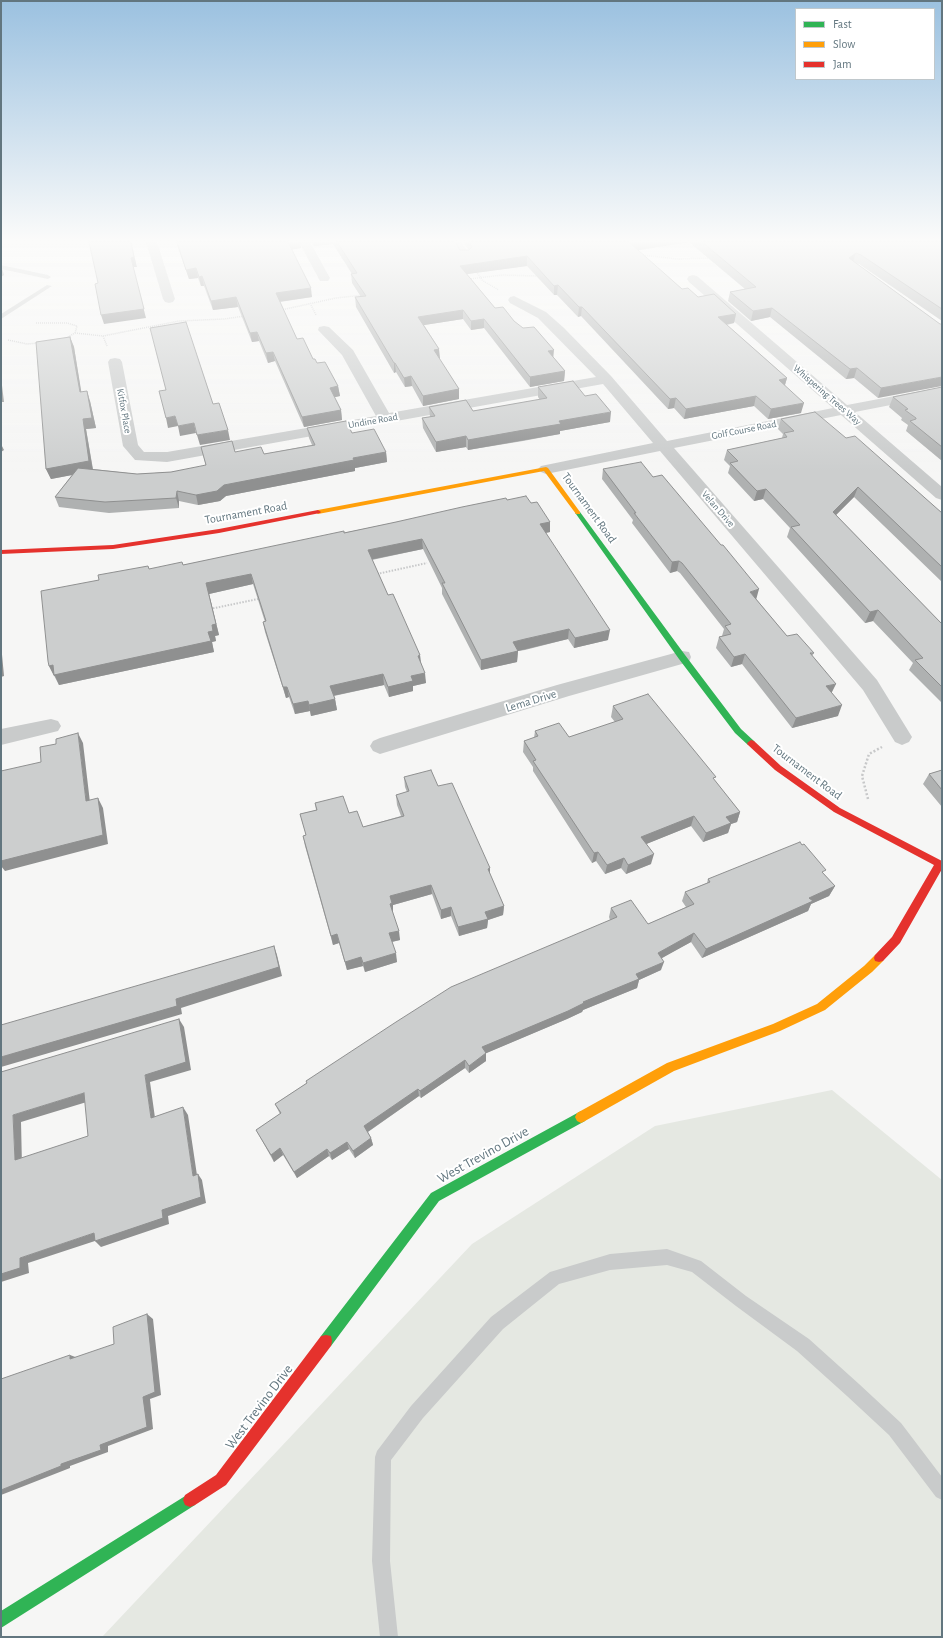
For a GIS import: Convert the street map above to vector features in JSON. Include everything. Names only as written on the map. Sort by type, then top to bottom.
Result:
[{"type":"street","name":"Velan Drive","points":[[546,318],[606,379],[870,685],[902,737]]},
{"type":"street","name":"Whispering Trees Way","points":[[738,318],[942,495]]},
{"type":"street","points":[[324,330],[348,353],[385,418]]},
{"type":"street","name":"Kitfox Place","points":[[115,362],[131,446],[140,457]]},
{"type":"street","name":"Undine Road","points":[[140,457],[167,457],[606,379]]},
{"type":"street","name":"Golf Course Road","points":[[546,469],[942,391]]},
{"type":"street","name":"Tournament Road","points":[[1,552],[113,547],[218,531],[546,469],[682,657],[738,731],[778,768],[837,810],[941,864]]},
{"type":"street","name":"Lema Drive","points":[[380,746],[564,690],[682,657]]},
{"type":"street","points":[[1,738],[51,726]]},
{"type":"street","name":"West Trevino Drive","points":[[1,1620],[221,1480],[435,1197],[671,1067],[776,1028],[821,1007],[868,969],[896,940],[941,864]]},
{"type":"lane","points":[[389,1637],[381,1561],[382,1457],[417,1412],[497,1323],[555,1277],[610,1262],[667,1258],[696,1266],[741,1301],[803,1345],[853,1390],[895,1429],[942,1491]]},
{"type":"path","points":[[62,340],[75,333],[103,336],[179,321],[228,318]]},
{"type":"path","points":[[36,323],[73,324],[77,326],[75,333]]},
{"type":"path","points":[[8,340],[27,344],[39,343]]},
{"type":"path","points":[[377,574],[427,563]]},
{"type":"path","points":[[205,610],[258,599]]},
{"type":"path","points":[[869,804],[862,776],[869,754],[902,737]]},
{"type":"shaded area","points":[[832,1090],[942,1180],[942,1637],[102,1637],[472,1244],[655,1126]]},
{"type":"building","points":[[244,318],[288,318],[297,339],[303,338],[313,359],[315,359],[317,363],[325,362],[338,386],[330,388],[341,410],[302,417],[273,352],[266,353],[257,332],[250,333]]},
{"type":"building","points":[[368,318],[419,318],[439,349],[434,350],[459,389],[423,396],[411,376],[404,378]]},
{"type":"building","points":[[469,318],[512,318],[523,328],[534,327],[554,350],[548,351],[565,371],[530,377],[484,319],[471,321]]},
{"type":"building","points":[[593,318],[720,318],[787,378],[779,380],[804,403],[771,409],[756,396],[686,409],[676,398],[670,399]]},
{"type":"building","points":[[785,318],[932,318],[942,324],[942,377],[881,388],[857,368],[850,369]]},
{"type":"building","points":[[186,322],[213,404],[219,403],[228,430],[197,435],[194,423],[178,426],[175,416],[166,418],[159,391],[166,390],[150,328]]},
{"type":"building","points":[[70,337],[80,392],[87,391],[92,418],[83,419],[89,461],[46,469],[36,342]]},
{"type":"building","points":[[573,381],[585,396],[596,394],[611,412],[559,421],[561,424],[468,440],[466,436],[436,442],[422,418],[435,416],[429,407],[466,400],[473,411],[547,398],[538,387]]},
{"type":"building","points":[[942,387],[942,447],[910,421],[916,418],[905,410],[908,409],[893,397]]},
{"type":"building","points":[[815,412],[846,438],[855,436],[942,513],[942,567],[858,487],[833,512],[942,624],[942,687],[915,660],[923,658],[878,610],[870,612],[791,527],[800,525],[766,489],[757,491],[730,463],[738,461],[727,450],[787,437],[784,433],[794,431],[781,419]]},
{"type":"building","points":[[346,421],[352,433],[374,429],[386,452],[353,458],[354,460],[224,485],[217,491],[196,495],[177,491],[176,498],[105,502],[55,497],[78,468],[137,474],[171,472],[206,465],[201,447],[232,441],[235,452],[261,447],[264,454],[315,445],[307,428]]},
{"type":"building","points":[[641,462],[653,477],[662,475],[721,545],[723,545],[759,589],[750,592],[787,636],[797,634],[814,653],[810,653],[836,684],[826,686],[842,705],[796,718],[745,654],[734,657],[719,637],[731,634],[725,626],[731,624],[682,563],[679,561],[672,562],[634,513],[636,513],[603,469]]},
{"type":"building","points":[[526,496],[531,503],[537,502],[550,522],[540,524],[610,630],[575,638],[569,629],[525,639],[513,642],[518,651],[481,660],[442,583],[445,583],[422,539],[368,550],[388,595],[393,594],[420,655],[418,656],[425,673],[411,676],[413,681],[388,687],[383,674],[330,686],[335,699],[309,705],[308,701],[293,704],[287,687],[283,687],[263,622],[266,621],[251,574],[206,583],[216,624],[212,625],[213,631],[208,632],[211,641],[54,675],[53,665],[49,666],[41,591],[99,580],[98,575],[148,566],[149,569],[182,562],[183,565],[344,531],[344,533],[506,498],[507,500]]},
{"type":"building","points":[[648,694],[716,777],[713,778],[740,812],[726,817],[731,823],[706,833],[694,816],[641,837],[654,854],[628,865],[624,858],[607,865],[598,852],[594,853],[533,761],[536,760],[524,741],[538,736],[535,731],[559,723],[569,737],[623,719],[613,706]]},
{"type":"building","points":[[78,733],[86,801],[98,798],[103,835],[1,861],[1,771],[41,762],[40,747],[56,744],[56,739]]},
{"type":"building","points":[[431,770],[438,786],[452,783],[490,868],[488,869],[504,906],[485,912],[488,919],[458,927],[451,907],[441,910],[431,885],[390,896],[392,903],[390,904],[399,931],[389,933],[396,953],[363,963],[361,957],[345,962],[337,934],[331,936],[303,836],[306,835],[300,814],[317,810],[315,803],[343,796],[349,813],[357,811],[363,827],[404,816],[396,795],[409,791],[404,777]]},
{"type":"building","points":[[942,770],[942,790],[929,774]]},
{"type":"building","points":[[800,842],[802,845],[804,844],[826,870],[822,872],[835,886],[809,898],[813,901],[706,949],[694,933],[658,953],[664,962],[636,974],[639,979],[482,1047],[486,1053],[469,1066],[465,1060],[420,1091],[418,1089],[364,1126],[371,1138],[353,1151],[347,1142],[330,1153],[327,1149],[294,1172],[280,1148],[271,1155],[256,1130],[281,1113],[275,1104],[307,1083],[306,1081],[451,987],[617,917],[611,908],[631,900],[648,924],[694,904],[685,892],[710,882],[708,879]]},
{"type":"building","points":[[274,946],[279,967],[176,999],[177,1006],[1,1057],[1,1025]]},
{"type":"building","points":[[179,1019],[186,1062],[145,1075],[151,1118],[183,1107],[193,1176],[198,1174],[201,1197],[162,1210],[163,1218],[95,1241],[94,1233],[20,1258],[20,1268],[1,1274],[1,1072]],"holes":[[[84,1093],[88,1136],[15,1160],[13,1115]]]},
{"type":"building","points":[[147,1314],[155,1392],[143,1397],[147,1427],[100,1445],[101,1450],[61,1464],[61,1466],[1,1490],[1,1379],[70,1355],[70,1359],[114,1344],[113,1327]]},
{"type":"traffic: fast","points":[[578,513],[682,657],[738,731],[751,743]]},
{"type":"traffic: fast","points":[[326,1341],[435,1197],[581,1117]]},
{"type":"traffic: fast","points":[[1,1620],[190,1500]]},
{"type":"traffic: slow","points":[[318,512],[546,469],[578,513]]},
{"type":"traffic: slow","points":[[581,1117],[671,1067],[776,1028],[821,1007],[868,969],[879,958]]},
{"type":"traffic: jam","points":[[1,552],[113,547],[219,531],[318,512]]},
{"type":"traffic: jam","points":[[751,743],[778,768],[837,810],[942,865]]},
{"type":"traffic: jam","points":[[879,958],[896,940],[940,864]]},
{"type":"traffic: jam","points":[[190,1500],[221,1480],[326,1341]]}]
